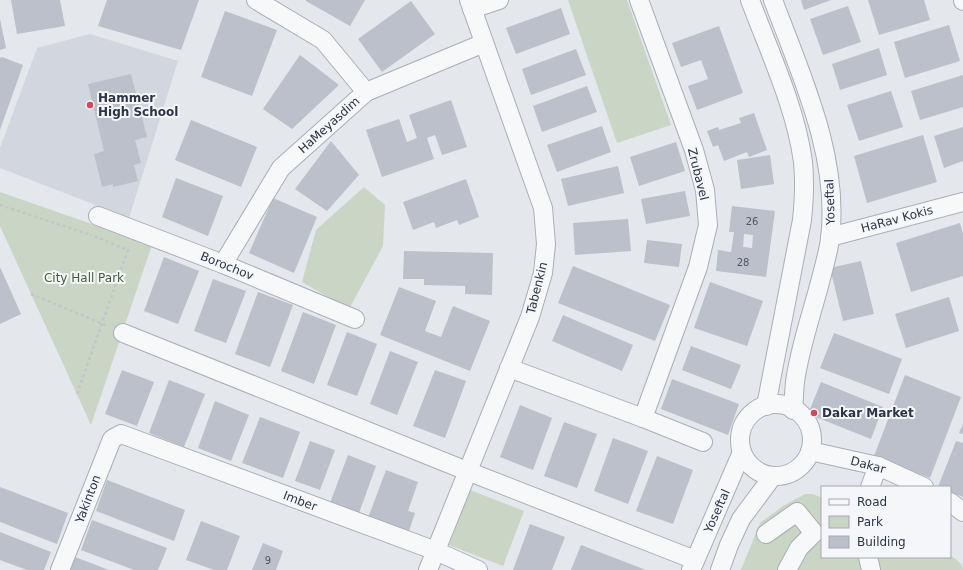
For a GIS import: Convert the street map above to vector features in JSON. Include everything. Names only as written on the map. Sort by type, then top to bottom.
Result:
[{"type":"street","points":[[256,0],[323,40],[366,92]]},
{"type":"street","points":[[470,5],[499,0]]},
{"type":"street","name":"Zrubavel","points":[[639,0],[694,150],[705,190],[708,225],[698,267],[644,418]]},
{"type":"street","name":"Yoseftal","points":[[750,0],[788,101],[797,132],[803,163],[805,197],[801,228],[766,406]]},
{"type":"street","name":"Yoseftal","points":[[773,0],[808,96],[828,166],[832,211],[830,237],[795,382],[794,410]]},
{"type":"street","name":"Tabenkin","points":[[428,570],[530,317],[543,272],[546,244],[542,208],[470,5]]},
{"type":"street","name":"HaMeyasdim","points":[[223,264],[281,168],[366,92],[484,43]]},
{"type":"street","name":"HaRav Kokis","points":[[830,237],[963,202]]},
{"type":"street","name":"Borochov","points":[[98,216],[223,264],[355,319]]},
{"type":"street","points":[[123,333],[467,471],[693,565]]},
{"type":"street","points":[[509,368],[644,418],[703,442]]},
{"type":"street","points":[[766,406],[785,406],[794,410],[807,423],[810,432],[810,451],[806,460],[792,472],[783,476],[773,476],[757,471],[748,463],[742,452],[740,440],[742,429],[748,418],[756,410],[766,406]]},
{"type":"street","name":"Imber","points":[[121,434],[436,552],[478,570]]},
{"type":"street","name":"Yakinton","points":[[60,570],[112,439],[121,434]]},
{"type":"street","name":"Dakar","points":[[810,451],[878,466],[922,486]]},
{"type":"street","name":"Yoseftal","points":[[693,565],[742,452]]},
{"type":"street","points":[[870,486],[878,466]]},
{"type":"street","name":"Yoseftal","points":[[720,570],[741,519],[773,476]]},
{"type":"street","points":[[951,502],[963,507]]},
{"type":"street","points":[[951,503],[963,512]]},
{"type":"street","points":[[766,534],[797,512],[818,531],[799,548],[786,570]]},
{"type":"street","points":[[868,558],[871,570]]},
{"type":"path","points":[[0,205],[91,235],[128,250],[77,394]]},
{"type":"path","points":[[91,235],[98,216]]},
{"type":"path","points":[[31,294],[123,333]]},
{"type":"shaded area","name":"Hammer High School","points":[[90,34],[178,61],[129,218],[0,168],[0,148],[37,48]]},
{"type":"green space","points":[[568,0],[627,0],[671,125],[617,143]]},
{"type":"green space","points":[[364,187],[385,205],[383,246],[349,309],[302,282],[316,230]]},
{"type":"green space","name":"City Hall Park","points":[[0,192],[152,245],[91,425],[0,226]]},
{"type":"green space","points":[[470,490],[524,511],[503,566],[449,545]]},
{"type":"green space","points":[[805,494],[813,494],[821,498],[821,558],[951,558],[951,556],[960,563],[963,570],[741,570],[760,523],[783,506]]},
{"type":"building","points":[[11,0],[60,0],[65,26],[17,34]]},
{"type":"building","points":[[107,0],[199,0],[181,50],[98,26]]},
{"type":"building","points":[[306,0],[365,0],[350,26]]},
{"type":"building","points":[[801,0],[831,0],[804,10]]},
{"type":"building","points":[[868,0],[924,0],[930,20],[879,35]]},
{"type":"building","points":[[411,1],[435,34],[382,72],[358,39]]},
{"type":"building","points":[[848,6],[861,42],[823,55],[810,19]]},
{"type":"building","points":[[561,8],[570,34],[516,54],[506,28]]},
{"type":"building","points":[[225,11],[277,30],[252,96],[201,77]]},
{"type":"building","points":[[0,19],[6,48],[0,50]]},
{"type":"building","points":[[949,25],[960,61],[905,78],[894,42]]},
{"type":"building","points":[[719,26],[743,93],[697,110],[688,86],[708,79],[701,60],[681,67],[672,43]]},
{"type":"building","points":[[879,48],[887,75],[840,90],[832,64]]},
{"type":"building","points":[[576,49],[586,75],[531,95],[522,69]]},
{"type":"building","points":[[300,55],[339,85],[292,129],[263,109]]},
{"type":"building","points":[[2,57],[23,65],[0,130],[0,58]]},
{"type":"building","points":[[131,74],[147,137],[135,140],[141,163],[134,165],[138,181],[113,187],[113,184],[102,187],[94,154],[104,151],[88,84]]},
{"type":"building","points":[[963,75],[963,107],[920,120],[911,91]]},
{"type":"building","points":[[587,86],[597,112],[542,132],[533,106]]},
{"type":"building","points":[[891,91],[903,127],[859,141],[847,105]]},
{"type":"building","points":[[451,100],[467,147],[442,155],[435,135],[427,138],[434,159],[382,177],[366,130],[399,119],[407,142],[417,138],[409,115]]},
{"type":"building","points":[[754,113],[767,150],[749,157],[747,152],[724,161],[718,145],[713,147],[707,131],[718,127],[719,130],[741,123],[739,118]]},
{"type":"building","points":[[191,120],[257,147],[241,187],[175,160]]},
{"type":"building","points":[[602,126],[611,152],[557,172],[547,145]]},
{"type":"building","points":[[963,127],[963,161],[944,168],[934,136]]},
{"type":"building","points":[[923,135],[937,182],[867,203],[854,156]]},
{"type":"building","points":[[331,141],[359,175],[327,211],[295,189]]},
{"type":"building","points":[[676,142],[685,171],[639,186],[630,157]]},
{"type":"building","points":[[770,155],[774,184],[741,189],[737,160]]},
{"type":"building","points":[[618,166],[624,193],[568,206],[561,179]]},
{"type":"building","points":[[176,178],[223,196],[208,236],[162,217]]},
{"type":"building","points":[[466,179],[479,217],[459,225],[457,220],[436,228],[434,222],[413,230],[403,202]]},
{"type":"building","points":[[685,191],[690,216],[646,224],[641,199]]},
{"type":"building","points":[[273,198],[317,217],[294,273],[249,253]]},
{"type":"building","points":[[732,206],[775,211],[766,277],[716,271],[718,250],[731,252],[734,232],[729,232]],"holes":[[[744,234],[753,235],[752,248],[743,247]]]},
{"type":"building","points":[[628,219],[631,251],[575,255],[573,223]]},
{"type":"building","points":[[960,223],[963,234],[963,276],[911,292],[896,243]]},
{"type":"building","points":[[647,240],[682,244],[679,267],[644,263]]},
{"type":"building","points":[[404,251],[493,253],[492,295],[465,294],[465,286],[424,285],[424,279],[403,279]]},
{"type":"building","points":[[164,257],[199,271],[178,324],[144,311]]},
{"type":"building","points":[[861,261],[874,314],[843,321],[830,268]]},
{"type":"building","points":[[573,266],[670,305],[655,341],[558,303]]},
{"type":"building","points":[[0,267],[21,314],[0,324]]},
{"type":"building","points":[[213,279],[246,291],[226,343],[194,331]]},
{"type":"building","points":[[710,282],[763,301],[747,346],[694,328]]},
{"type":"building","points":[[399,287],[436,301],[425,331],[441,337],[453,306],[490,321],[470,371],[380,335]]},
{"type":"building","points":[[258,292],[293,305],[270,367],[235,354]]},
{"type":"building","points":[[949,297],[959,331],[906,348],[895,314]]},
{"type":"building","points":[[303,312],[336,325],[314,384],[281,371]]},
{"type":"building","points":[[563,315],[633,345],[622,371],[552,341]]},
{"type":"building","points":[[347,332],[377,344],[357,396],[327,385]]},
{"type":"building","points":[[834,333],[902,359],[889,394],[820,368]]},
{"type":"building","points":[[691,346],[741,365],[731,389],[682,370]]},
{"type":"building","points":[[390,351],[418,362],[397,415],[370,404]]},
{"type":"building","points":[[122,370],[154,382],[137,426],[105,414]]},
{"type":"building","points":[[435,370],[466,381],[445,438],[413,426]]},
{"type":"building","points":[[905,375],[961,397],[930,478],[874,456]]},
{"type":"building","points":[[672,379],[739,404],[728,435],[661,409]]},
{"type":"building","points":[[169,380],[205,394],[184,447],[149,433]]},
{"type":"building","points":[[821,382],[883,407],[871,439],[808,414]]},
{"type":"building","points":[[215,401],[249,415],[231,461],[198,448]]},
{"type":"building","points":[[520,405],[552,418],[533,470],[500,457]]},
{"type":"building","points":[[260,417],[300,432],[283,478],[242,463]]},
{"type":"building","points":[[564,422],[597,434],[577,488],[544,476]]},
{"type":"building","points":[[963,424],[963,434],[959,433]]},
{"type":"building","points":[[613,438],[648,451],[628,504],[594,491]]},
{"type":"building","points":[[310,441],[335,450],[320,490],[295,481]]},
{"type":"building","points":[[956,441],[963,443],[963,497],[951,492],[951,486],[938,486]]},
{"type":"building","points":[[348,455],[376,466],[359,513],[330,503]]},
{"type":"building","points":[[657,456],[693,470],[673,524],[636,511]]},
{"type":"building","points":[[386,470],[418,482],[408,511],[415,513],[408,534],[368,518]]},
{"type":"building","points":[[107,480],[185,510],[174,541],[96,511]]},
{"type":"building","points":[[0,487],[68,513],[57,544],[0,522]]},
{"type":"building","points":[[92,520],[167,548],[158,570],[134,570],[81,550]]},
{"type":"building","points":[[201,521],[240,536],[227,570],[214,570],[186,560]]},
{"type":"building","points":[[530,524],[565,537],[552,570],[513,570]]},
{"type":"building","points":[[0,532],[51,552],[44,570],[27,570],[0,560]]},
{"type":"building","points":[[263,543],[283,551],[276,570],[252,570]]},
{"type":"building","points":[[581,545],[646,570],[571,570]]},
{"type":"building","points":[[75,557],[109,570],[70,570]]},
{"type":"place","name":"Hammer High School","points":[[90,105]]},
{"type":"place","name":"Dakar Market","points":[[814,413]]}]
